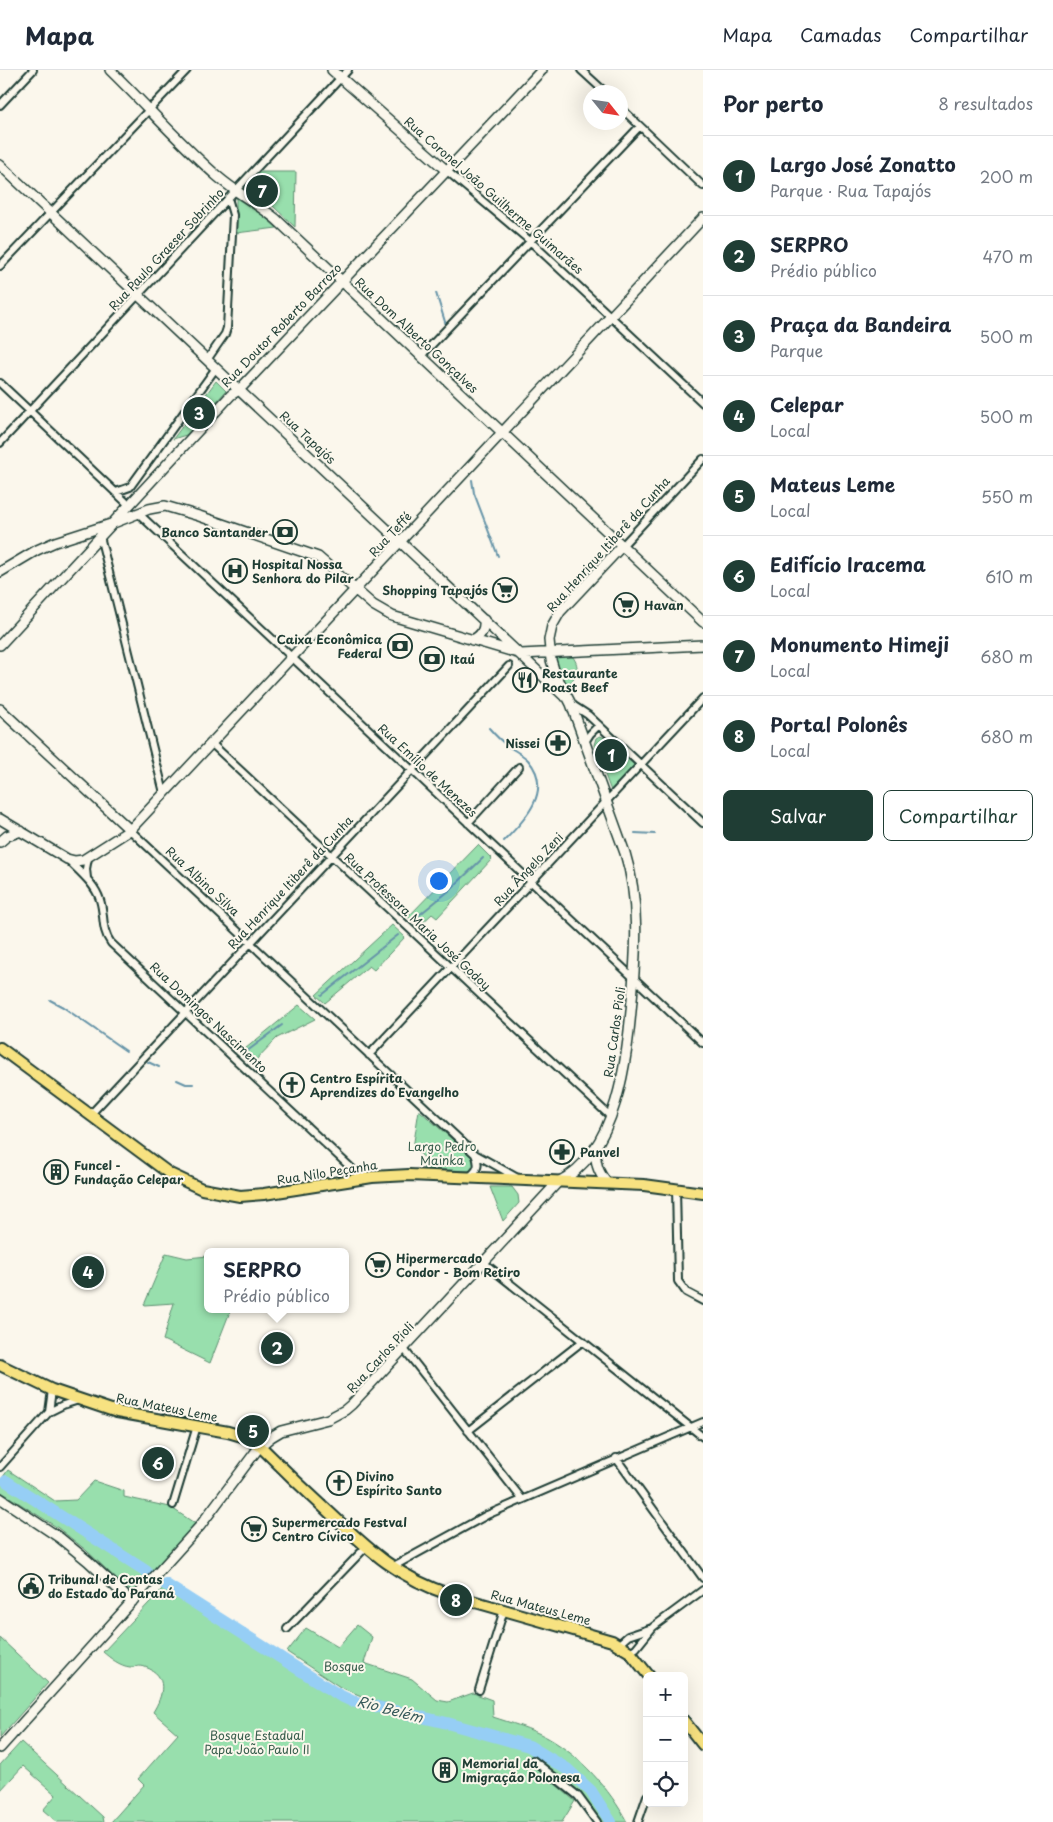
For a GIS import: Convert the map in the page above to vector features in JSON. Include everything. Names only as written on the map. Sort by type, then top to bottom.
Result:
[{"type":"main road","name":"Rua Dom Alberto Gonçalves","points":[[110,70],[212,172],[276,219],[703,622]]},
{"type":"main road","name":"Rua Coronel João Guilherme Guimarães","points":[[332,70],[447,171]]},
{"type":"main road","name":"Rua Doutor Roberto Barrozo","points":[[0,645],[231,395],[239,390],[542,70]]},
{"type":"main road","name":"Rua Tapajós","points":[[0,165],[521,654],[571,704]]},
{"type":"main road","name":"Rua Teffé","points":[[88,858],[130,830],[703,218]]},
{"type":"main road","points":[[138,513],[136,505],[139,494]]},
{"type":"main road","points":[[0,572],[46,546],[160,506],[170,507],[304,552],[323,561],[354,590],[373,605],[392,616],[521,654],[702,643]]},
{"type":"main road","points":[[90,531],[100,536]]},
{"type":"main road","name":"Rua Henrique Itiberê da Cunha","points":[[550,653],[550,632],[560,612],[622,546]]},
{"type":"main road","points":[[472,640],[481,633],[484,620]]},
{"type":"main road","name":"Rua Carlos Pioli","points":[[0,1748],[209,1516],[260,1446],[281,1431],[328,1419],[345,1410],[361,1396],[558,1182],[576,1171],[597,1144],[610,1116],[626,1056],[634,978],[636,926],[631,877],[621,842],[571,704],[555,673],[550,653]]},
{"type":"main road","name":"Rua Albino Silva","points":[[0,709],[130,830]]},
{"type":"main road","points":[[0,837],[5,831],[3,821]]},
{"type":"main road","name":"Rua Domingos Nascimento","points":[[3,821],[67,859]]},
{"type":"main road","points":[[0,842],[7,836],[21,831]]},
{"type":"main road","points":[[67,859],[79,861],[88,858]]},
{"type":"main road","name":"Rua Nilo Peçanha","points":[[0,1048],[170,1174],[190,1185],[218,1193],[240,1196],[264,1194],[362,1178],[409,1175],[607,1183],[676,1188],[703,1193]]},
{"type":"main road","points":[[597,1144],[597,1170],[607,1183]]},
{"type":"main road","name":"Rua Mateus Leme","points":[[0,1365],[52,1390],[79,1400],[128,1414],[237,1434],[260,1446],[366,1547],[391,1567],[432,1588],[599,1636],[619,1644],[630,1652],[646,1672]]},
{"type":"main road","points":[[0,1498],[60,1538],[132,1602]]},
{"type":"main road","points":[[688,1725],[703,1744]]},
{"type":"street","points":[[0,106],[34,70]]},
{"type":"street","points":[[0,266],[187,70]]},
{"type":"street","name":"Rua Paulo Graeser Sobrinho","points":[[0,443],[348,70]]},
{"type":"street","points":[[582,70],[598,85]]},
{"type":"street","points":[[628,115],[703,186]]},
{"type":"street","points":[[421,356],[640,126]]},
{"type":"street","name":"Rua Coronel João Guilherme Guimarães","points":[[447,171],[530,241],[703,403]]},
{"type":"street","points":[[207,360],[227,328],[233,215],[228,198]]},
{"type":"street","points":[[116,492],[130,487],[216,368]]},
{"type":"street","points":[[0,383],[129,505]]},
{"type":"street","name":"Rua Henrique Itiberê da Cunha","points":[[622,546],[703,459]]},
{"type":"street","name":"Rua Emílio de Menezes","points":[[138,513],[703,1043]]},
{"type":"street","points":[[100,536],[164,793]]},
{"type":"street","name":"Rua Henrique Itiberê da Cunha","points":[[90,1115],[509,666]]},
{"type":"street","name":"Rua Ângelo Zeni","points":[[370,1055],[703,698]]},
{"type":"street","name":"Rua Tapajós","points":[[571,704],[588,715],[703,823]]},
{"type":"street","points":[[585,742],[599,725]]},
{"type":"street","name":"Rua Professora Maria José Godoy","points":[[211,743],[610,1116]]},
{"type":"street","points":[[468,823],[520,767]]},
{"type":"street","name":"Rua Albino Silva","points":[[130,830],[475,1154],[519,1179]]},
{"type":"street","name":"Rua Domingos Nascimento","points":[[88,858],[86,869],[88,879]]},
{"type":"street","name":"Rua Domingos Nascimento","points":[[67,859],[88,879],[100,899],[107,938],[362,1178]]},
{"type":"street","points":[[469,1177],[478,1166],[475,1154]]},
{"type":"street","points":[[676,1188],[678,1281],[686,1292],[703,1301]]},
{"type":"street","points":[[483,1262],[703,1437]]},
{"type":"street","points":[[468,1431],[583,1341]]},
{"type":"street","points":[[404,1349],[522,1499]]},
{"type":"street","points":[[49,1412],[52,1390]]},
{"type":"street","points":[[1,1465],[49,1412],[79,1400]]},
{"type":"street","points":[[391,1567],[470,1524],[522,1499],[703,1422]]},
{"type":"street","points":[[173,1505],[198,1426]]},
{"type":"street","points":[[616,1458],[703,1578]]},
{"type":"street","points":[[287,1629],[366,1547]]},
{"type":"street","points":[[630,1652],[636,1648],[653,1627],[703,1590]]},
{"type":"street","points":[[479,1690],[504,1610]]},
{"type":"street","points":[[619,1644],[632,1634],[653,1627]]},
{"type":"street","points":[[534,1760],[578,1796],[597,1822]]},
{"type":"street","points":[[638,1822],[643,1807]]},
{"type":"green space","points":[[259,172],[296,172],[295,227],[273,206],[245,188]]},
{"type":"green space","points":[[236,198],[261,214],[277,228],[236,233]]},
{"type":"green space","points":[[216,381],[226,391],[186,435],[173,439]]},
{"type":"green space","points":[[572,656],[577,664],[577,668],[575,676],[568,687],[559,674],[554,657]]},
{"type":"green space","points":[[600,736],[605,738],[635,766],[611,791],[594,745],[596,738]]},
{"type":"green space","points":[[478,845],[492,859],[437,918],[432,914],[419,926],[408,917]]},
{"type":"green space","points":[[392,925],[405,937],[374,970],[369,966],[325,1003],[316,995]]},
{"type":"green space","points":[[299,1005],[315,1019],[277,1038],[252,1064],[240,1053]]},
{"type":"green space","name":"Largo Pedro Mainka","points":[[419,1110],[472,1157],[474,1165],[470,1171],[423,1169],[426,1159],[413,1148]]},
{"type":"green space","points":[[490,1187],[512,1187],[518,1195],[519,1203],[503,1221]]},
{"type":"green space","points":[[166,1253],[187,1258],[204,1256],[204,1313],[229,1313],[210,1363],[163,1340],[174,1303],[144,1305]]},
{"type":"green space","points":[[8,1470],[55,1501],[76,1500],[94,1481],[124,1491],[124,1497],[170,1507],[196,1524],[137,1588],[127,1589],[87,1551],[58,1528],[0,1491],[0,1481]]},
{"type":"green space","name":"Bosque Estadual Papa João Paulo II","points":[[164,1587],[334,1697],[351,1703],[506,1742],[529,1750],[542,1758],[534,1766],[575,1801],[562,1822],[111,1822],[144,1785],[138,1779],[178,1734],[153,1712],[162,1686],[158,1675],[143,1666],[130,1667],[123,1665],[103,1652]]},
{"type":"green space","name":"Bosque","points":[[357,1625],[372,1637],[364,1663],[412,1679],[437,1700],[448,1702],[473,1693],[492,1700],[493,1717],[548,1738],[560,1745],[583,1764],[612,1797],[627,1822],[599,1822],[582,1798],[544,1764],[548,1753],[531,1744],[498,1732],[371,1700],[340,1687],[287,1652],[306,1628],[338,1647]]},
{"type":"green space","points":[[0,1638],[48,1683],[0,1737]]},
{"type":"green space","points":[[21,1742],[103,1817],[104,1822],[57,1822],[43,1810],[56,1795],[23,1766],[0,1791],[0,1765]]},
{"type":"waterway","points":[[436,293],[446,325]]},
{"type":"waterway","points":[[472,480],[474,493],[498,556]]},
{"type":"waterway","points":[[489,728],[506,745],[528,760],[535,771],[538,782],[534,804],[520,824],[504,841]]},
{"type":"waterway","points":[[635,833],[655,834]]},
{"type":"waterway","points":[[413,920],[450,890],[483,858]]},
{"type":"waterway","points":[[322,995],[398,935]]},
{"type":"waterway","points":[[50,1000],[126,1051]]},
{"type":"waterway","points":[[246,1052],[282,1025]]},
{"type":"waterway","points":[[148,1062],[159,1067]]},
{"type":"waterway","points":[[177,1080],[186,1084],[193,1084]]},
{"type":"waterway","name":"Rio Belém","points":[[6,1481],[146,1571]]},
{"type":"waterway","name":"Rio Belém","points":[[165,1584],[339,1695],[352,1701],[447,1723],[529,1746],[567,1769],[591,1791],[611,1822]]},
{"type":"place","name":"Monumento Himeji","points":[[262,191]]},
{"type":"place","name":"Praça da Bandeira","points":[[199,413]]},
{"type":"place","name":"Banco Santander","points":[[285,532]]},
{"type":"place","name":"Hospital Nossa Senhora do Pilar","points":[[235,571]]},
{"type":"place","name":"Shopping Tapajós","points":[[505,590]]},
{"type":"place","name":"Havan","points":[[626,605]]},
{"type":"place","name":"Caixa Econômica Federal","points":[[400,646]]},
{"type":"place","name":"Itaú","points":[[432,659]]},
{"type":"place","name":"Restaurante Roast Beef","points":[[525,680]]},
{"type":"place","name":"Nissei","points":[[558,743]]},
{"type":"place","name":"Largo José Zonatto","points":[[611,755]]},
{"type":"place","name":"Centro Espírita Aprendizes do Evangelho","points":[[292,1085]]},
{"type":"place","name":"Panvel","points":[[562,1152]]},
{"type":"place","name":"Funcel - Fundação Celepar","points":[[56,1172]]},
{"type":"place","name":"Hipermercado Condor - Bom Retiro","points":[[378,1265]]},
{"type":"place","name":"Celepar","points":[[88,1272]]},
{"type":"place","name":"SERPRO","points":[[277,1348]]},
{"type":"place","name":"Mateus Leme","points":[[253,1431]]},
{"type":"place","name":"Edifício Iracema","points":[[158,1463]]},
{"type":"place","name":"Divino Espírito Santo","points":[[339,1483]]},
{"type":"place","name":"Supermercado Festval Centro Cívico","points":[[254,1529]]},
{"type":"place","name":"Tribunal de Contas do Estado do Paraná","points":[[31,1586]]},
{"type":"place","name":"Portal Polonês","points":[[456,1600]]},
{"type":"place","name":"Memorial da Imigração Polonesa","points":[[445,1770]]}]
